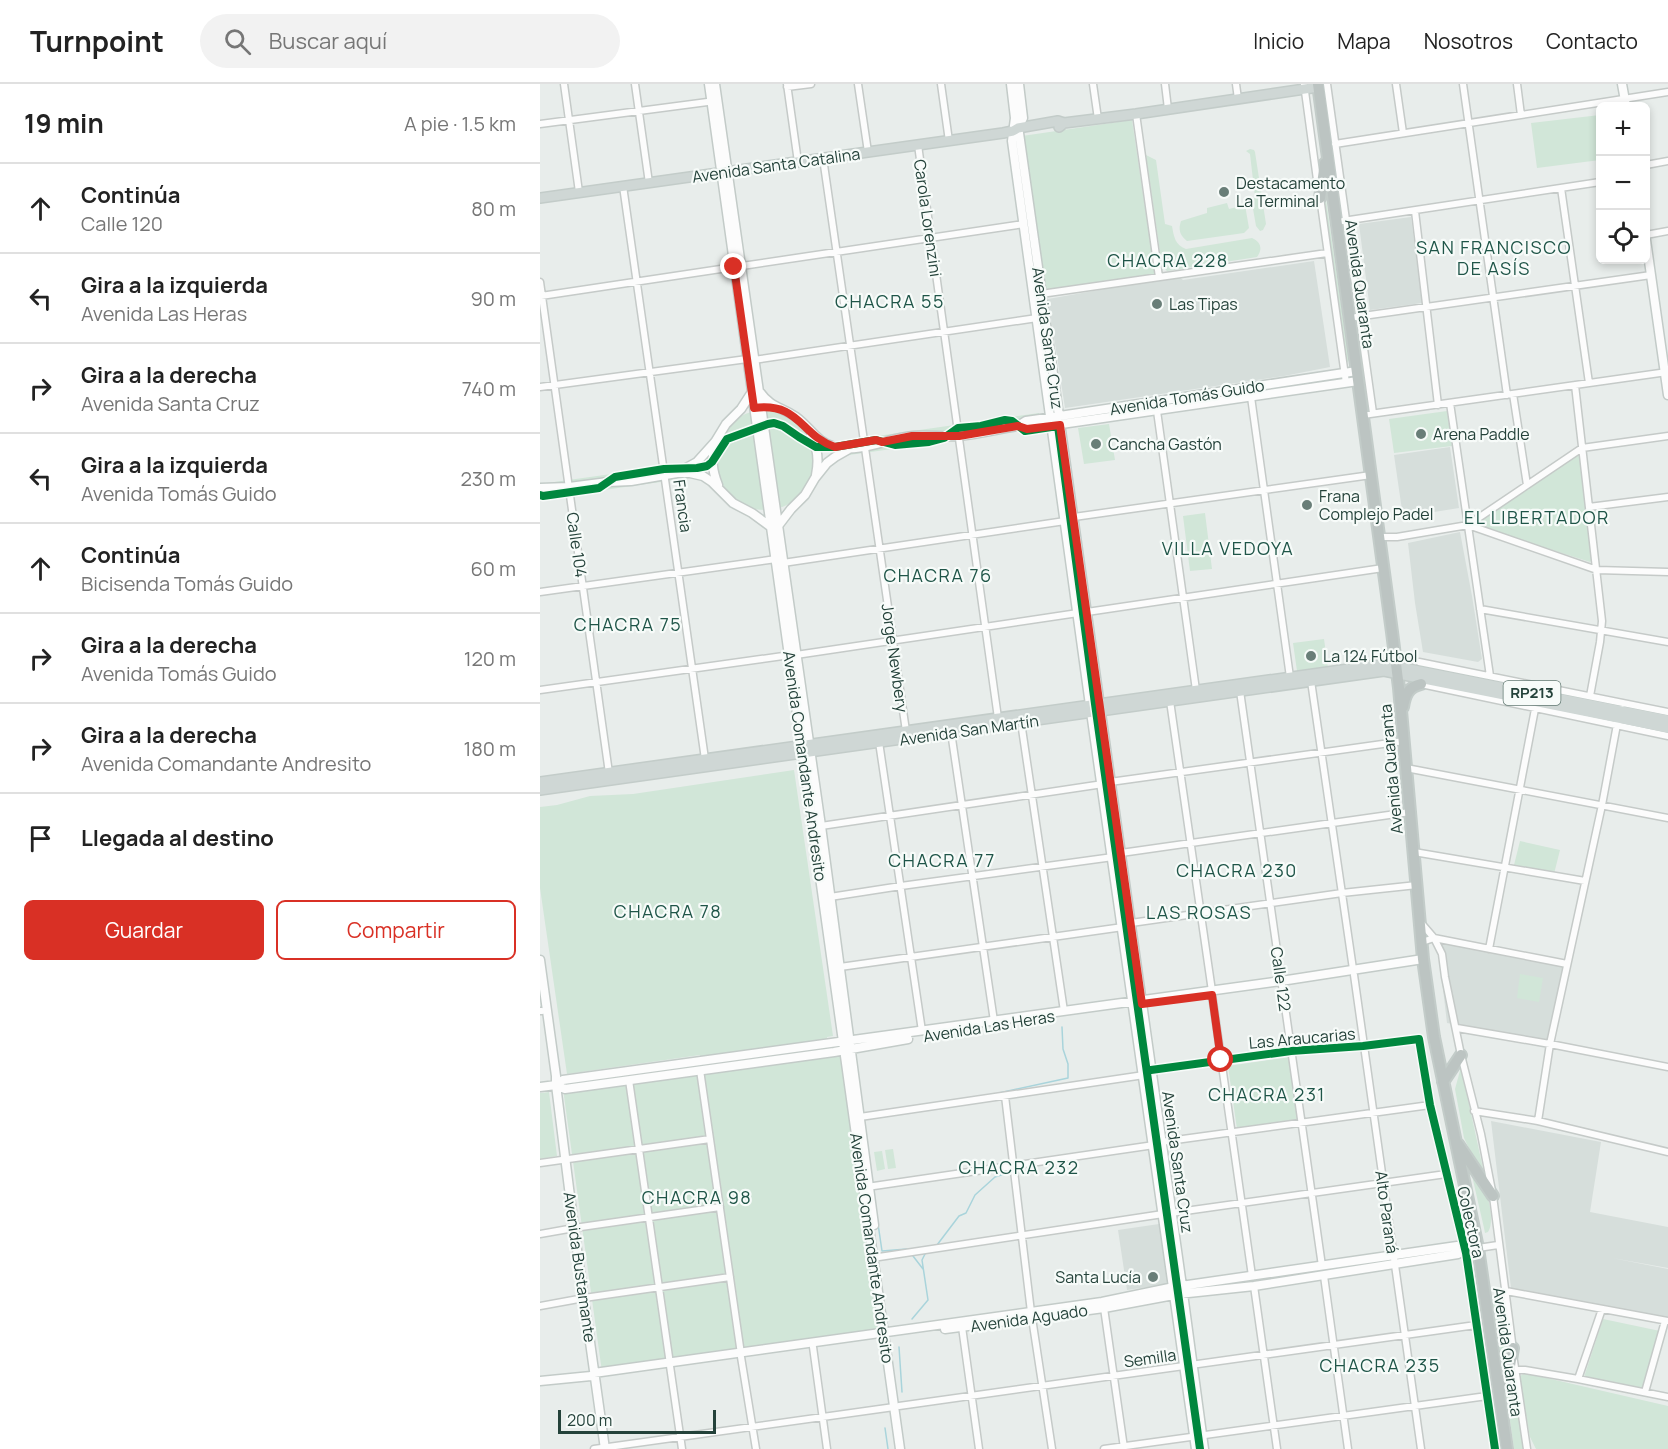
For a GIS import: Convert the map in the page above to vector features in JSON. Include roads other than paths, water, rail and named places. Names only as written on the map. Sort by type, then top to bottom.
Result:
[{"type":"highway","name":"Avenida Quaranta","points":[[1322,85],[1354,318],[1358,376],[1368,414],[1371,475],[1404,741],[1423,961],[1434,1037],[1478,1248],[1507,1449]]},
{"type":"highway","points":[[1320,198],[1331,147]]},
{"type":"highway","points":[[1401,714],[1409,689],[1421,684]]},
{"type":"highway","points":[[1443,1082],[1461,1055]]},
{"type":"highway","points":[[1456,1140],[1493,1196]]},
{"type":"highway","points":[[1499,1393],[1509,1372],[1513,1348]]},
{"type":"highway","points":[[1490,1414],[1502,1412]]},
{"type":"main road","name":"Avenida Comandante Andresito","points":[[709,84],[715,101]]},
{"type":"main road","name":"Avenida Comandante Andresito","points":[[716,84],[715,101],[755,391],[886,1335],[905,1449]]},
{"type":"main road","name":"Avenida Santa Cruz","points":[[1011,84],[1095,708],[1189,1366],[1198,1436],[1196,1449]]},
{"type":"main road","name":"Avenida Santa Cruz","points":[[1019,84],[1023,118],[1012,141],[1037,318],[1056,421]]},
{"type":"main road","points":[[1622,84],[1625,102]]},
{"type":"main road","name":"Avenida Santa Catalina","points":[[540,198],[1060,126],[1064,123],[1322,85]]},
{"type":"main road","points":[[1649,264],[1668,395]]},
{"type":"main road","name":"Avenida Tomás Guido","points":[[755,391],[770,404],[792,415],[810,432],[829,445],[849,449],[912,436],[959,436],[1018,426],[1027,429],[1056,421],[1345,373],[1358,376]]},
{"type":"main road","name":"Avenida Tomás Guido","points":[[1056,421],[1157,411],[1346,383],[1358,376]]},
{"type":"main road","points":[[677,473],[697,462],[755,391]]},
{"type":"main road","points":[[734,417],[758,408],[777,408]]},
{"type":"main road","points":[[715,442],[712,452],[712,469],[720,488],[726,496],[742,508],[774,527],[811,487],[815,478],[818,459],[810,432]]},
{"type":"main road","points":[[815,478],[835,457],[849,449]]},
{"type":"main road","points":[[540,488],[631,481],[677,473],[703,476],[720,488]]},
{"type":"main road","points":[[742,508],[760,513],[772,513],[784,510],[798,502]]},
{"type":"main road","name":"Avenida San Martín","points":[[540,782],[705,759],[879,742],[951,732],[1021,722],[1196,690],[1384,664],[1396,669]]},
{"type":"main road","name":"Avenida San Martín","points":[[540,790],[806,749],[906,731],[998,718],[1170,701],[1396,669]]},
{"type":"main road","name":"RP213","points":[[1396,669],[1445,682],[1619,714],[1668,720]]},
{"type":"main road","name":"RP213","points":[[1396,669],[1619,714],[1668,728]]},
{"type":"main road","name":"Avenida Comandante Andresito","points":[[806,749],[821,826],[840,967],[847,1046],[860,1117],[866,1187],[879,1257],[886,1335]]},
{"type":"main road","name":"Avenida Bustamante","points":[[540,960],[593,1375],[605,1448]]},
{"type":"main road","name":"Avenida Las Heras","points":[[556,1085],[565,1089],[700,1070],[847,1046],[1423,961]]},
{"type":"main road","name":"Avenida Bustamante","points":[[540,996],[551,1077],[556,1085]]},
{"type":"main road","name":"Avenida Las Heras","points":[[540,1087],[556,1085],[563,1080],[847,1046],[922,1031],[1138,1003]]},
{"type":"main road","name":"Avenida Aguado","points":[[540,1381],[1032,1315],[1104,1308],[1178,1290],[1254,1286],[1324,1276],[1457,1246],[1465,1249],[1478,1248]]},
{"type":"main road","name":"Avenida Aguado","points":[[741,1355],[962,1327],[1252,1276],[1394,1259]]},
{"type":"main road","name":"Avenida Comandante Andresito","points":[[897,1407],[900,1449]]},
{"type":"main road","name":"Avenida Santa Cruz","points":[[1198,1436],[1204,1449]]},
{"type":"street","points":[[564,84],[579,192]]},
{"type":"street","points":[[635,84],[649,183]]},
{"type":"street","points":[[798,162],[787,86],[811,84]]},
{"type":"street","points":[[858,84],[868,152]]},
{"type":"street","points":[[941,84],[949,141]]},
{"type":"street","points":[[1093,84],[1098,119]]},
{"type":"street","points":[[1165,84],[1168,109]]},
{"type":"street","points":[[1236,84],[1238,99]]},
{"type":"street","points":[[1396,84],[1403,134]]},
{"type":"street","points":[[1463,84],[1493,298],[1527,485]]},
{"type":"street","points":[[1516,84],[1521,116]]},
{"type":"street","points":[[1304,86],[1346,383]]},
{"type":"street","points":[[1629,102],[1668,92]]},
{"type":"street","points":[[540,124],[715,101]]},
{"type":"street","points":[[1331,147],[1469,123],[1596,107]]},
{"type":"street","points":[[1136,114],[1159,277]]},
{"type":"street","name":"Carola Lorenzini","points":[[918,145],[998,718]]},
{"type":"street","name":"Jorge Newbery","points":[[823,158],[906,731]]},
{"type":"street","points":[[1650,164],[1668,161]]},
{"type":"street","points":[[1341,222],[1596,183]]},
{"type":"street","name":"Francia","points":[[623,186],[705,759]]},
{"type":"street","points":[[1561,188],[1589,383]]},
{"type":"street","points":[[1415,211],[1438,405]]},
{"type":"street","points":[[541,296],[1024,224]]},
{"type":"street","points":[[1650,234],[1668,231]]},
{"type":"street","points":[[1041,294],[1326,253]]},
{"type":"street","points":[[1651,275],[1354,318],[1368,414],[1666,372]]},
{"type":"street","name":"Calle 104","points":[[540,282],[609,773]]},
{"type":"street","points":[[540,387],[850,346],[1037,318]]},
{"type":"street","points":[[1575,385],[1602,630],[1590,696]]},
{"type":"street","points":[[1251,397],[1290,677]]},
{"type":"street","points":[[1450,403],[1490,676]]},
{"type":"street","points":[[1157,411],[1196,690]]},
{"type":"street","points":[[1380,537],[1397,537],[1468,525],[1582,448],[1668,436]]},
{"type":"street","points":[[540,592],[879,549],[1371,475]]},
{"type":"street","points":[[1589,507],[1668,497]]},
{"type":"street","points":[[1468,525],[1597,570],[1668,572]]},
{"type":"street","points":[[540,690],[1383,568]]},
{"type":"street","points":[[1480,609],[1668,642]]},
{"type":"street","points":[[1419,662],[1590,696],[1619,714],[1668,736]]},
{"type":"street","name":"Alto Paraná","points":[[1311,681],[1421,1449]]},
{"type":"street","points":[[1445,682],[1451,691]]},
{"type":"street","points":[[1421,684],[1535,709],[1619,714],[1668,712]]},
{"type":"street","name":"Calle 122","points":[[1240,691],[1322,1266]]},
{"type":"street","points":[[1170,701],[1252,1276]]},
{"type":"street","points":[[1489,949],[1535,709]]},
{"type":"street","points":[[1538,1121],[1550,1044],[1602,805],[1619,714]]},
{"type":"street","points":[[1021,722],[1064,1011]]},
{"type":"street","points":[[951,732],[994,1021]]},
{"type":"street","points":[[821,826],[1404,741]]},
{"type":"street","points":[[879,742],[922,1031]]},
{"type":"street","points":[[1406,768],[1668,818]]},
{"type":"street","points":[[830,897],[1410,812]]},
{"type":"street","points":[[1414,852],[1585,881]]},
{"type":"street","points":[[840,967],[1054,937],[1270,903],[1417,885]]},
{"type":"street","points":[[1420,922],[1434,938]]},
{"type":"street","points":[[1422,942],[1434,938],[1567,964]]},
{"type":"street","name":"Colectora","points":[[1434,938],[1443,958],[1444,977],[1481,1134],[1493,1196],[1527,1449]]},
{"type":"street","points":[[1456,1029],[1550,1044],[1668,1067]]},
{"type":"street","name":"Colectora","points":[[1419,1039],[1430,1105],[1465,1249],[1495,1449]]},
{"type":"street","name":"Las Araucarias","points":[[860,1117],[1005,1096],[1221,1060],[1419,1039]]},
{"type":"street","points":[[700,1070],[756,1449]]},
{"type":"street","points":[[628,1080],[682,1449]]},
{"type":"street","points":[[1005,1096],[1032,1315],[1052,1449]]},
{"type":"street","points":[[866,1187],[1430,1105]]},
{"type":"street","points":[[1474,1111],[1538,1121],[1668,1152]]},
{"type":"street","points":[[540,1162],[710,1138]]},
{"type":"street","points":[[879,1257],[1167,1213],[1446,1174]]},
{"type":"street","points":[[540,1234],[720,1207]]},
{"type":"street","points":[[1478,1248],[1498,1245]]},
{"type":"street","points":[[1324,1276],[1348,1449]]},
{"type":"street","points":[[540,1306],[730,1277]]},
{"type":"street","points":[[1254,1286],[1276,1449]]},
{"type":"street","points":[[1506,1291],[1667,1321],[1645,1392]]},
{"type":"street","points":[[1104,1308],[1124,1448]]},
{"type":"street","points":[[1578,1378],[1602,1310]]},
{"type":"street","name":"Semilla","points":[[594,1449],[1476,1325]]},
{"type":"street","points":[[962,1327],[979,1449]]},
{"type":"street","points":[[813,1347],[827,1449]]},
{"type":"street","points":[[1516,1371],[1525,1370],[1578,1378],[1668,1397]]},
{"type":"street","points":[[1104,1449],[1487,1396]]},
{"type":"waterway","points":[[999,1093],[1068,1078],[1062,1027]]},
{"type":"waterway","points":[[934,1246],[959,1216],[966,1213],[975,1195],[995,1177],[1007,1173]]},
{"type":"waterway","points":[[877,1217],[882,1251],[907,1249]]},
{"type":"waterway","points":[[912,1319],[928,1300],[922,1260],[925,1254]]},
{"type":"waterway","points":[[913,1256],[923,1269]]},
{"type":"waterway","points":[[899,1347],[902,1392]]},
{"type":"waterway","points":[[885,1428],[888,1449]]},
{"type":"place","name":"Destacamento La Terminal","points":[[1224,192]]},
{"type":"place","name":"Las Tipas","points":[[1157,304]]},
{"type":"place","name":"Arena Paddle","points":[[1421,434]]},
{"type":"place","name":"Cancha Gastón","points":[[1096,444]]},
{"type":"place","name":"Frana Complejo Padel","points":[[1307,505]]},
{"type":"place","name":"La 124 Fútbol","points":[[1311,656]]},
{"type":"place","name":"Santa Lucía","points":[[1153,1277]]},
{"type":"district","name":"SAN FRANCISCO DE ASÍS","points":[[1494,258]]},
{"type":"district","name":"CHACRA 228","points":[[1168,261]]},
{"type":"district","name":"CHACRA 55","points":[[890,302]]},
{"type":"district","name":"EL LIBERTADOR","points":[[1537,518]]},
{"type":"district","name":"VILLA VEDOYA","points":[[1228,549]]},
{"type":"district","name":"CHACRA 76","points":[[938,576]]},
{"type":"district","name":"CHACRA 75","points":[[628,625]]},
{"type":"district","name":"CHACRA 77","points":[[942,861]]},
{"type":"district","name":"CHACRA 230","points":[[1237,871]]},
{"type":"district","name":"CHACRA 78","points":[[668,912]]},
{"type":"district","name":"LAS ROSAS","points":[[1199,913]]},
{"type":"district","name":"CHACRA 231","points":[[1267,1095]]},
{"type":"district","name":"CHACRA 232","points":[[1019,1168]]},
{"type":"district","name":"CHACRA 98","points":[[697,1198]]},
{"type":"district","name":"CHACRA 235","points":[[1380,1366]]}]
